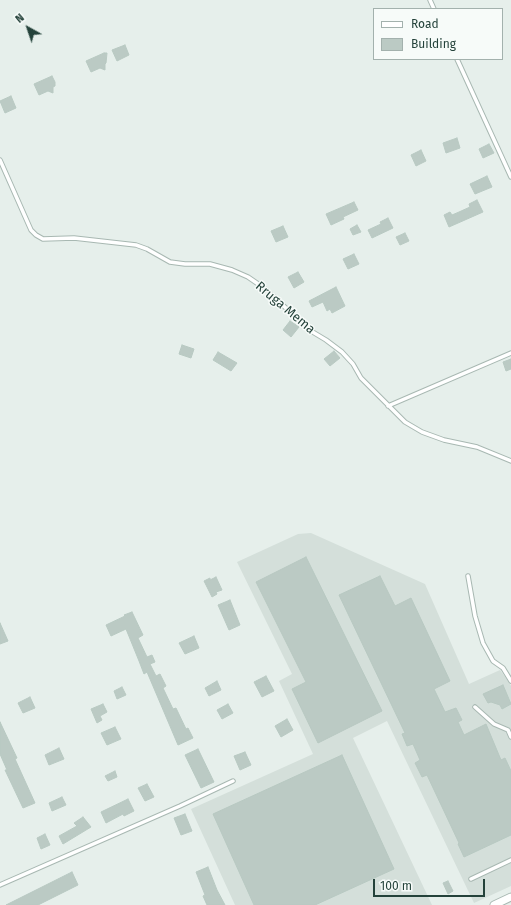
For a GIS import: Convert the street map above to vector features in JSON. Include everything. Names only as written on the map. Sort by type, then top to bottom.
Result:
[{"type":"street","points":[[494,905],[511,897]]},
{"type":"lane","points":[[457,60],[511,177]]},
{"type":"lane","name":"Rruga Mema","points":[[0,160],[31,230],[36,235],[43,239],[74,238],[136,245],[147,249],[170,262],[185,264],[210,264],[232,270],[248,277],[264,288],[311,331],[342,352],[353,364],[362,378],[405,422],[422,432],[444,440],[477,447],[511,461]]},
{"type":"lane","points":[[506,165],[511,163]]},
{"type":"lane","points":[[388,406],[511,353]]},
{"type":"lane","points":[[468,576],[475,616],[483,643],[492,661],[503,668],[511,681]]},
{"type":"lane","points":[[475,707],[494,724],[508,730],[511,737]]},
{"type":"lane","points":[[0,885],[180,806],[233,781]]},
{"type":"lane","points":[[471,878],[511,860]]},
{"type":"shaded area","points":[[311,533],[425,584],[469,684],[500,670],[509,682],[511,686],[511,886],[474,903],[387,721],[353,738],[432,905],[235,905],[191,809],[313,754],[279,681],[292,674],[237,562],[298,534]]},
{"type":"building","points":[[125,45],[129,55],[117,61],[112,50]]},
{"type":"building","points":[[107,53],[105,70],[100,68],[91,72],[86,61]]},
{"type":"building","points":[[52,76],[55,82],[53,93],[48,91],[39,95],[34,84]]},
{"type":"building","points":[[11,96],[16,108],[5,113],[0,101]]},
{"type":"building","points":[[457,138],[460,148],[446,153],[443,143]]},
{"type":"building","points":[[489,144],[494,153],[483,158],[479,149]]},
{"type":"building","points":[[421,150],[426,161],[416,166],[411,155]]},
{"type":"building","points":[[487,176],[492,187],[475,194],[470,184]]},
{"type":"building","points":[[477,200],[483,212],[449,227],[444,215],[450,212],[452,215],[470,207],[469,204]]},
{"type":"building","points":[[354,202],[358,210],[331,225],[326,214]]},
{"type":"building","points":[[388,218],[393,228],[372,238],[368,230],[381,224],[380,222]]},
{"type":"building","points":[[357,225],[361,232],[353,235],[350,229]]},
{"type":"building","points":[[283,226],[288,237],[276,242],[271,231]]},
{"type":"building","points":[[405,233],[409,241],[400,245],[396,237]]},
{"type":"building","points":[[354,254],[359,264],[348,269],[343,259]]},
{"type":"building","points":[[298,272],[304,282],[294,288],[288,277]]},
{"type":"building","points":[[336,287],[345,306],[332,313],[330,309],[327,311],[323,302],[312,307],[309,301]]},
{"type":"building","points":[[290,321],[299,327],[291,337],[283,330]]},
{"type":"building","points":[[182,345],[194,349],[191,358],[179,354]]},
{"type":"building","points":[[334,351],[340,358],[330,366],[324,359]]},
{"type":"building","points":[[218,352],[237,363],[231,371],[213,360]]},
{"type":"building","points":[[511,359],[511,369],[506,371],[503,362]]},
{"type":"building","points":[[306,557],[382,711],[318,743],[292,689],[306,682],[256,582]]},
{"type":"building","points":[[380,576],[395,606],[411,598],[450,681],[434,689],[445,712],[456,708],[462,720],[458,722],[464,735],[486,724],[501,760],[505,758],[511,771],[511,835],[464,857],[458,844],[459,843],[427,775],[422,777],[415,763],[420,760],[413,744],[407,746],[402,734],[405,733],[339,595]]},
{"type":"building","points":[[216,577],[222,590],[216,592],[217,594],[212,597],[204,581]]},
{"type":"building","points":[[230,600],[240,625],[229,630],[218,605]]},
{"type":"building","points":[[132,612],[143,635],[138,638],[147,657],[152,655],[155,662],[150,664],[156,676],[160,674],[166,686],[163,688],[173,709],[176,708],[186,729],[188,728],[193,738],[178,745],[147,672],[144,674],[126,629],[111,636],[106,625]]},
{"type":"building","points":[[0,623],[8,641],[0,644]]},
{"type":"building","points":[[194,636],[199,648],[185,654],[179,643]]},
{"type":"building","points":[[266,676],[274,691],[262,697],[254,682]]},
{"type":"building","points":[[217,681],[221,690],[209,696],[205,688]]},
{"type":"building","points":[[503,685],[511,704],[502,709],[500,705],[491,702],[488,703],[483,694]]},
{"type":"building","points":[[122,687],[126,695],[117,699],[114,691]]},
{"type":"building","points":[[30,697],[35,708],[23,713],[18,703]]},
{"type":"building","points":[[103,704],[107,712],[100,716],[102,720],[97,723],[91,709]]},
{"type":"building","points":[[228,704],[233,713],[222,719],[217,710]]},
{"type":"building","points":[[287,719],[293,730],[281,737],[275,726]]},
{"type":"building","points":[[0,722],[17,758],[15,759],[35,803],[23,808],[5,770],[7,770],[0,754]]},
{"type":"building","points":[[115,727],[121,739],[107,745],[101,733]]},
{"type":"building","points":[[59,748],[64,759],[49,765],[45,755]]},
{"type":"building","points":[[198,749],[214,782],[201,788],[185,755]]},
{"type":"building","points":[[245,752],[251,765],[240,770],[234,756]]},
{"type":"building","points":[[342,755],[394,869],[315,905],[254,905],[213,814]]},
{"type":"building","points":[[115,771],[117,777],[108,781],[105,776]]},
{"type":"building","points":[[147,784],[154,797],[145,801],[138,788]]},
{"type":"building","points":[[62,797],[66,805],[52,811],[49,803]]},
{"type":"building","points":[[128,799],[134,811],[124,816],[123,814],[106,823],[101,812]]},
{"type":"building","points":[[185,814],[192,831],[181,835],[174,818]]},
{"type":"building","points":[[83,817],[91,827],[63,844],[59,836],[77,826],[74,823]]},
{"type":"building","points":[[45,834],[50,845],[41,849],[37,838]]},
{"type":"building","points":[[208,867],[225,905],[207,905],[203,896],[205,895],[196,872]]},
{"type":"building","points":[[72,872],[78,885],[38,905],[6,905]]},
{"type":"building","points":[[448,881],[453,891],[448,894],[443,883]]}]
